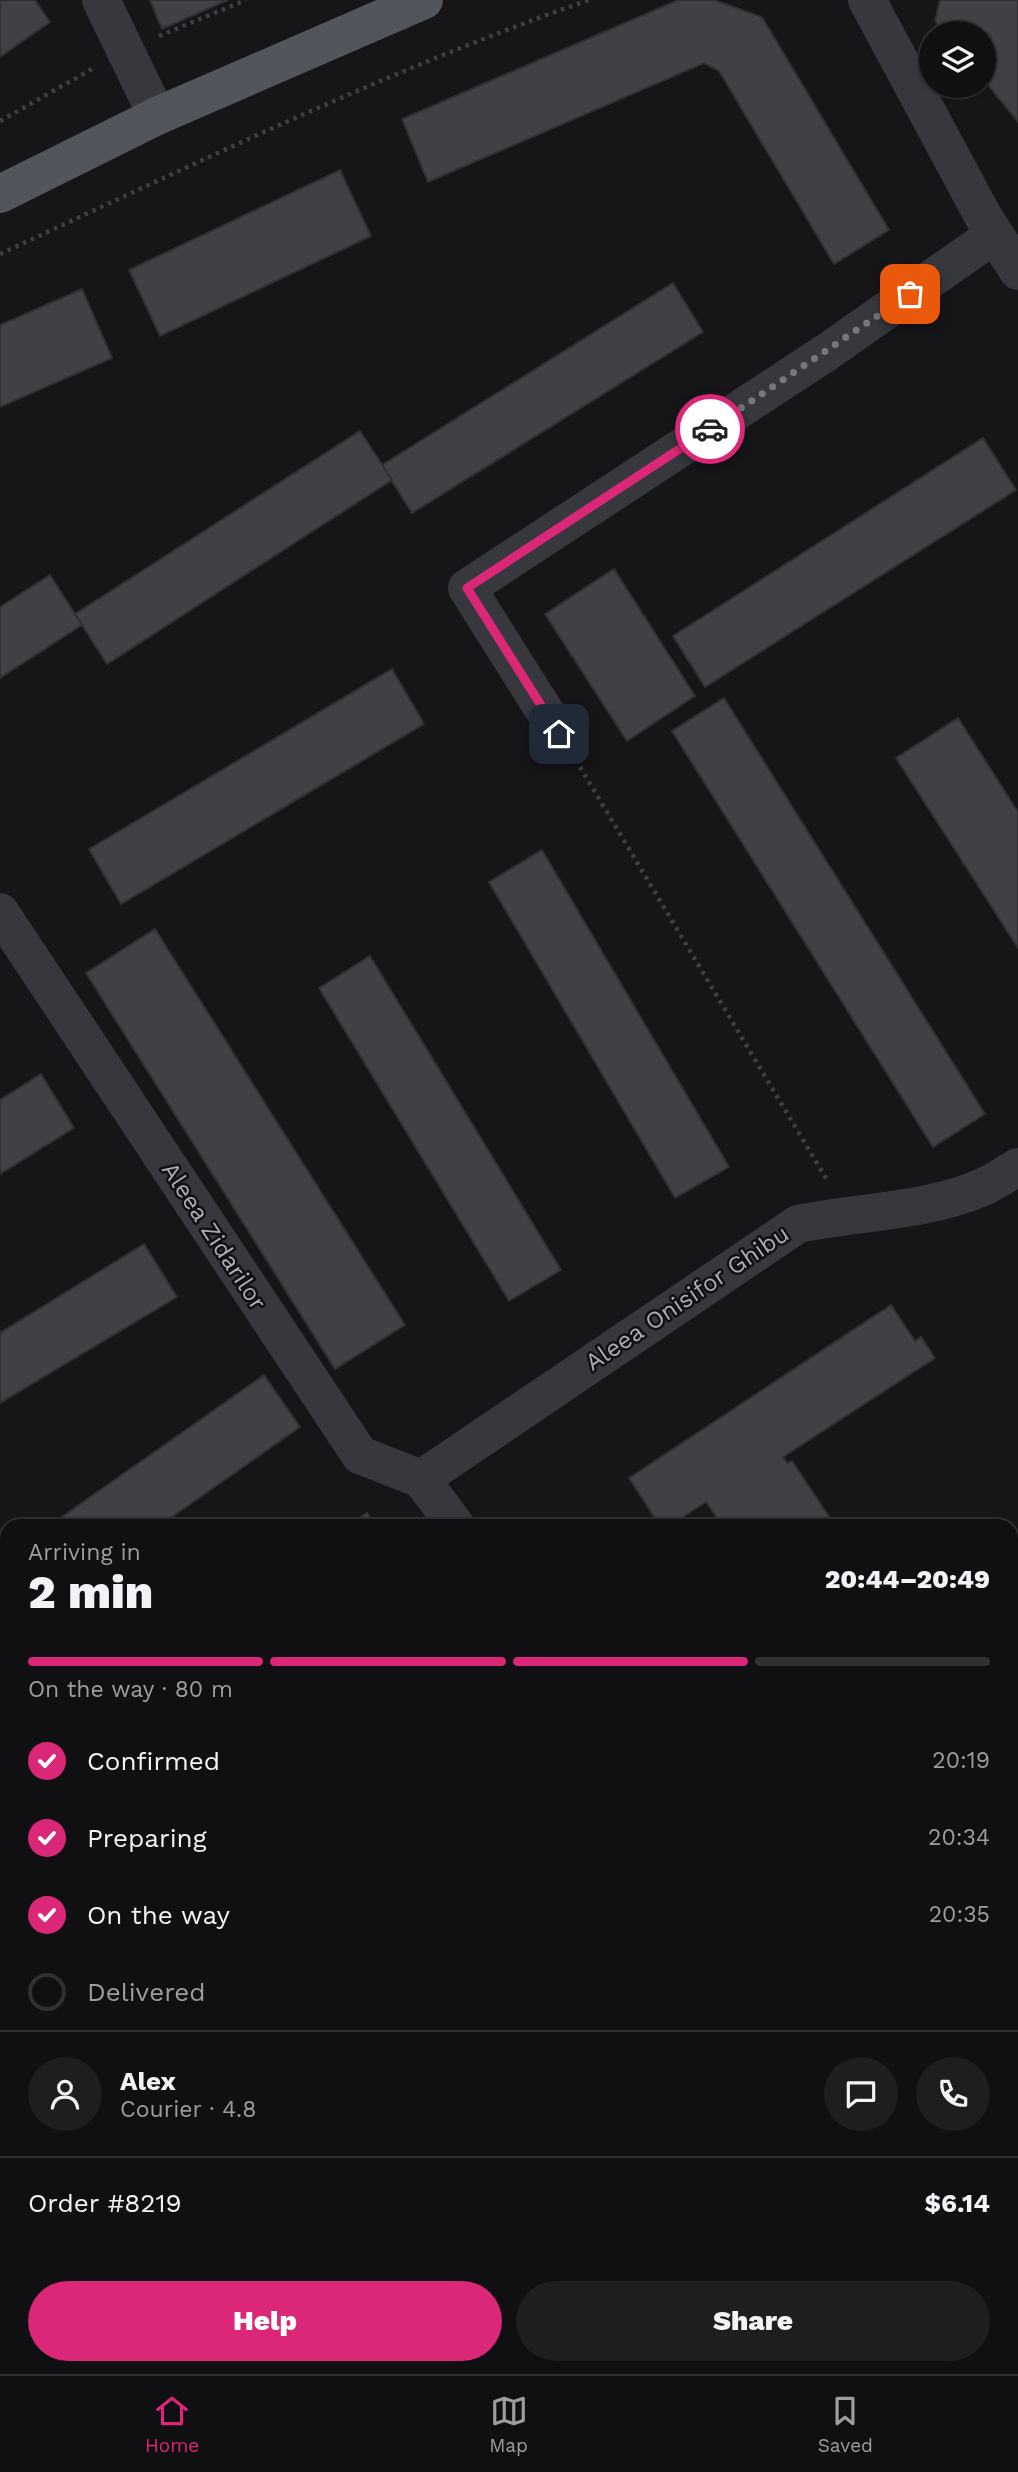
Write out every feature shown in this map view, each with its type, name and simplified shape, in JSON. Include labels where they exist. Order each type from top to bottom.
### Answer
[{"type":"main road","points":[[0,194],[157,116],[424,0]]},
{"type":"street","points":[[101,0],[157,116]]},
{"type":"street","points":[[867,0],[994,235],[1018,271]]},
{"type":"street","points":[[559,734],[467,588],[827,352],[994,235]]},
{"type":"street","name":"Aleea Zidarilor","points":[[0,912],[360,1455],[421,1479]]},
{"type":"street","name":"Aleea Onisifor Ghibu","points":[[421,1479],[798,1224],[848,1214],[918,1206],[983,1187],[1018,1167]]},
{"type":"street","points":[[421,1479],[451,1519]]},
{"type":"path","points":[[0,254],[249,140],[516,26],[589,0]]},
{"type":"path","points":[[559,734],[848,1214]]},
{"type":"building","points":[[0,0],[35,0],[50,22],[0,57]]},
{"type":"building","points":[[150,0],[228,0],[162,29]]},
{"type":"building","points":[[678,0],[714,0],[762,17],[889,230],[834,264],[719,71],[704,63],[428,182],[402,119]]},
{"type":"building","points":[[940,0],[1018,0],[1018,122],[996,95],[996,21],[935,21]]},
{"type":"building","points":[[340,170],[371,236],[160,336],[129,270]]},
{"type":"building","points":[[673,283],[703,332],[412,513],[382,465]]},
{"type":"building","points":[[82,289],[112,358],[0,407],[0,325]]},
{"type":"building","points":[[360,431],[392,480],[107,664],[75,614]]},
{"type":"building","points":[[983,438],[1016,490],[705,687],[673,636]]},
{"type":"building","points":[[614,569],[695,696],[627,741],[545,614]]},
{"type":"building","points":[[50,575],[82,625],[0,678],[0,607]]},
{"type":"building","points":[[392,669],[424,724],[121,904],[89,849]]},
{"type":"building","points":[[724,698],[985,1114],[933,1147],[672,731]]},
{"type":"building","points":[[958,718],[1018,812],[1018,948],[896,758]]},
{"type":"building","points":[[542,850],[729,1167],[675,1198],[489,882]]},
{"type":"building","points":[[155,929],[405,1325],[335,1369],[86,973]]},
{"type":"building","points":[[370,956],[561,1270],[509,1301],[319,988]]},
{"type":"building","points":[[41,1074],[74,1128],[0,1174],[0,1100]]},
{"type":"building","points":[[144,1244],[177,1297],[0,1403],[0,1333]]},
{"type":"building","points":[[891,1305],[915,1341],[921,1337],[935,1358],[783,1457],[787,1463],[792,1461],[831,1519],[715,1519],[706,1502],[680,1519],[655,1519],[629,1478]]},
{"type":"building","points":[[264,1375],[300,1427],[169,1519],[59,1519]]},
{"type":"building","points":[[367,1513],[371,1519],[358,1519]]},
{"type":"way so far","points":[[710,429],[910,294]]},
{"type":"route","points":[[559,734],[467,588],[710,429]]}]
